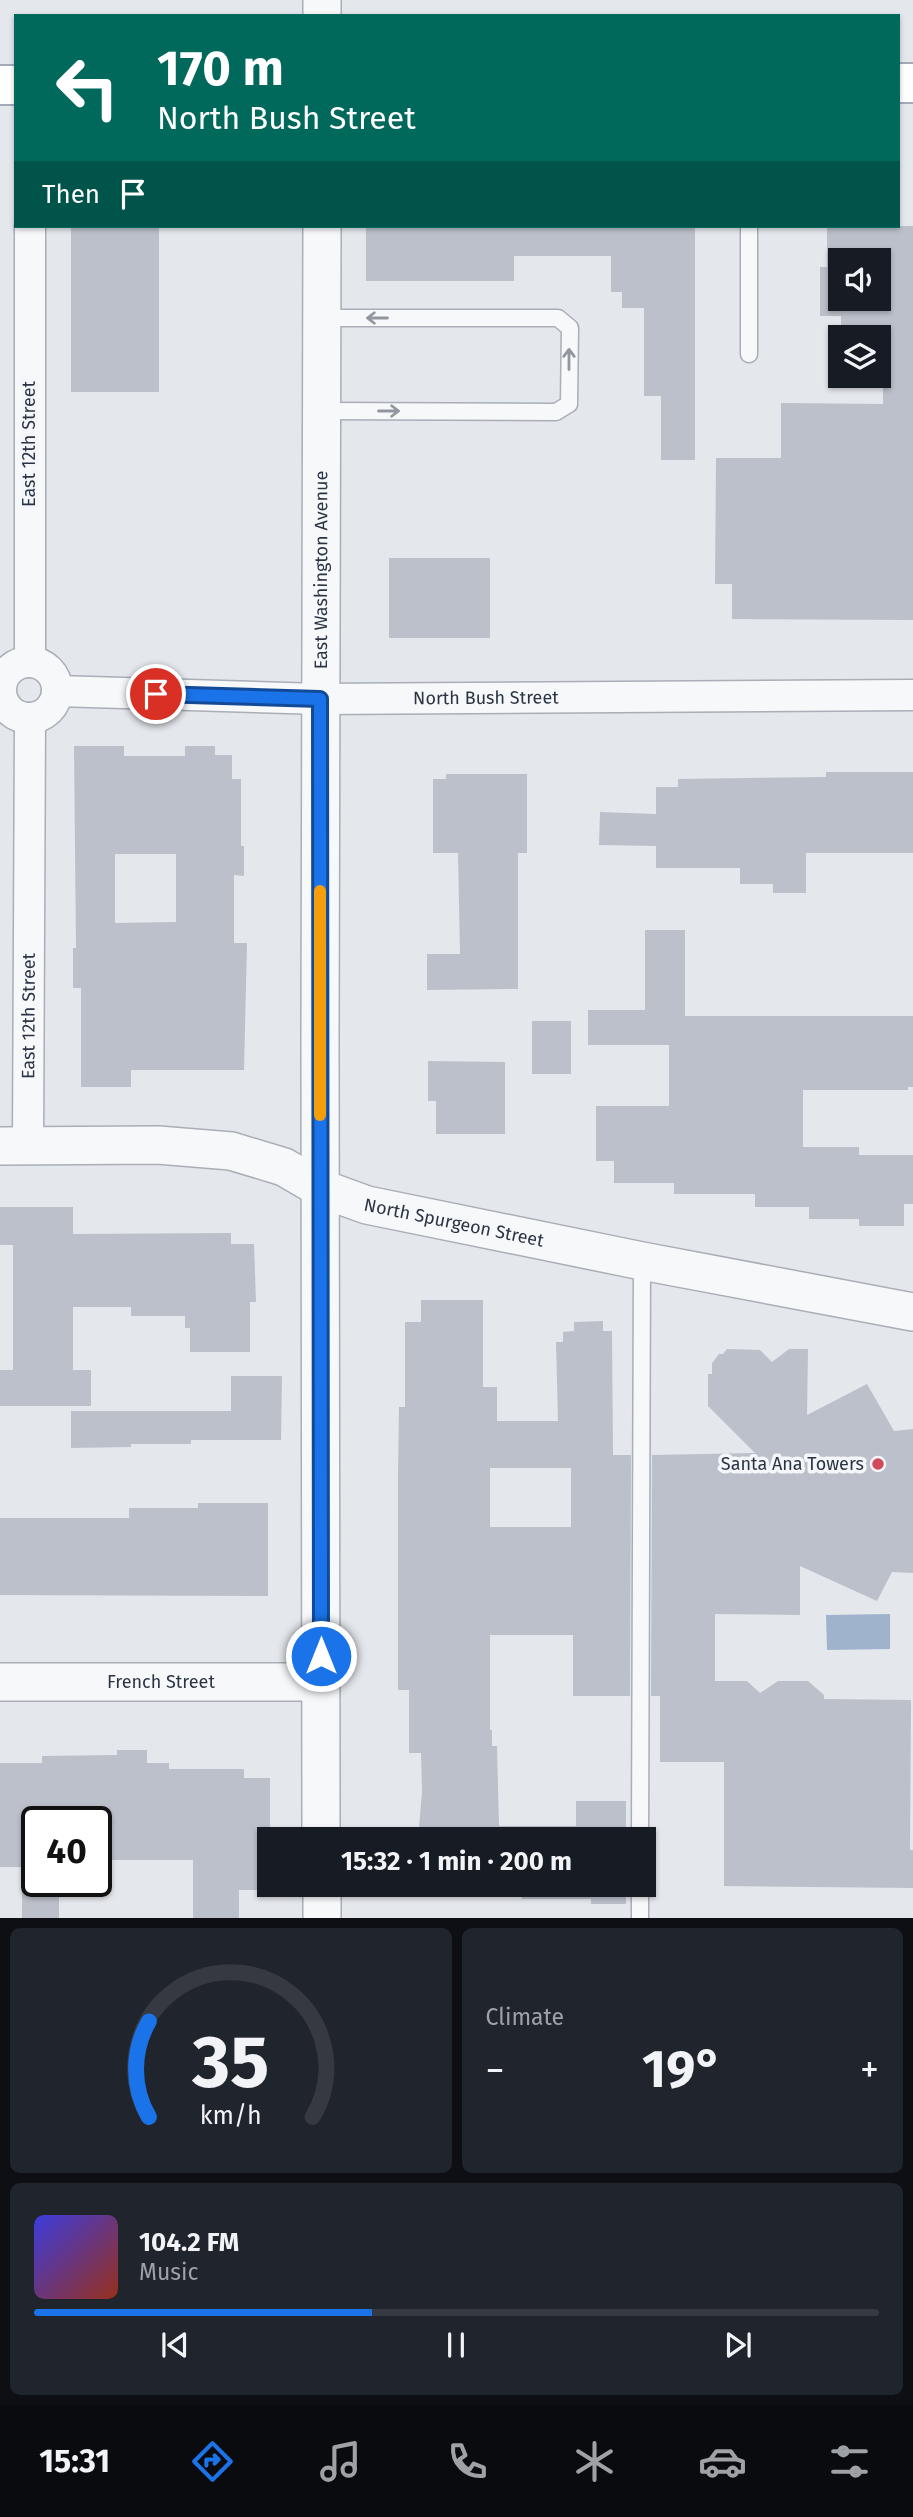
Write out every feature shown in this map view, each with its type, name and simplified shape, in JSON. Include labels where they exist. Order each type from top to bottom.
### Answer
[{"type":"street","name":"East 12th Street","points":[[30,228],[30,662]]},
{"type":"street","name":"East Washington Avenue","points":[[321,228],[321,1827]]},
{"type":"street","points":[[30,662],[49,670],[57,685],[57,691],[54,704],[47,712],[30,718],[11,712],[5,705],[1,687],[9,670],[16,665],[30,662]]},
{"type":"street","name":"North Bush Street","points":[[57,691],[320,699],[913,695]]},
{"type":"street","name":"East 12th Street","points":[[14,1146],[30,718]]},
{"type":"street","name":"North Spurgeon Street","points":[[14,1146],[158,1145],[230,1151],[284,1167],[320,1188],[367,1205],[913,1312]]},
{"type":"street","name":"French Street","points":[[0,1682],[321,1682]]},
{"type":"street","points":[[321,1897],[321,1918]]},
{"type":"lane","points":[[748,228],[749,354]]},
{"type":"lane","points":[[321,318],[558,318],[569,328],[569,404],[556,412],[321,411]]},
{"type":"lane","points":[[640,1827],[642,1261]]},
{"type":"lane","points":[[640,1897],[640,1918]]},
{"type":"water","points":[[890,1614],[890,1649],[827,1650],[826,1615]]},
{"type":"building","points":[[913,226],[913,620],[732,619],[732,584],[715,584],[716,458],[781,458],[781,403],[883,404],[883,388],[891,388],[891,325],[841,325],[841,316],[820,316],[820,267],[827,267],[827,228]]},
{"type":"building","points":[[71,228],[159,228],[159,392],[71,392]]},
{"type":"building","points":[[366,228],[695,228],[695,460],[661,460],[661,396],[644,396],[644,308],[622,308],[622,292],[611,292],[611,256],[514,256],[514,281],[366,281]]},
{"type":"building","points":[[389,558],[490,558],[490,638],[389,638]]},
{"type":"building","points":[[74,746],[124,746],[124,756],[185,756],[185,746],[215,746],[215,755],[232,755],[232,779],[241,779],[241,846],[244,846],[244,876],[234,875],[234,943],[247,943],[244,1070],[131,1070],[131,1087],[81,1087],[81,988],[73,988],[73,948],[76,948]],"holes":[[[115,854],[176,854],[176,922],[115,923]]]},
{"type":"building","points":[[826,772],[913,772],[913,853],[806,853],[806,893],[773,893],[773,884],[740,884],[740,868],[656,868],[656,846],[599,845],[600,812],[656,814],[656,787],[678,787],[678,779],[826,777]]},
{"type":"building","points":[[446,774],[527,774],[527,853],[518,853],[518,989],[427,990],[427,954],[460,954],[458,853],[433,853],[433,779],[446,779]]},
{"type":"building","points":[[645,930],[685,930],[685,1016],[913,1016],[913,1087],[908,1087],[908,1090],[803,1090],[803,1147],[859,1147],[859,1155],[913,1155],[913,1204],[904,1204],[904,1226],[859,1226],[859,1219],[809,1219],[809,1207],[755,1207],[755,1194],[674,1194],[674,1183],[614,1183],[614,1161],[596,1161],[596,1106],[669,1106],[669,1045],[588,1045],[588,1010],[645,1010]]},
{"type":"building","points":[[532,1021],[571,1021],[571,1074],[532,1074]]},
{"type":"building","points":[[428,1061],[505,1062],[505,1134],[436,1134],[436,1101],[428,1101]]},
{"type":"building","points":[[0,1207],[73,1207],[73,1234],[231,1233],[231,1244],[254,1244],[256,1302],[250,1302],[250,1352],[190,1352],[190,1328],[185,1328],[185,1316],[131,1316],[131,1307],[73,1307],[73,1370],[91,1370],[91,1406],[0,1406],[0,1370],[13,1370],[13,1245],[0,1245]]},
{"type":"building","points":[[421,1300],[483,1300],[483,1387],[497,1387],[497,1421],[558,1421],[556,1342],[563,1342],[563,1332],[574,1331],[574,1322],[603,1321],[603,1331],[612,1331],[613,1455],[631,1455],[630,1696],[573,1696],[573,1635],[490,1635],[490,1730],[492,1746],[497,1746],[499,1826],[576,1826],[576,1801],[626,1801],[626,1827],[419,1827],[421,1753],[409,1753],[409,1690],[398,1690],[399,1407],[405,1407],[405,1322],[421,1322]],"holes":[[[490,1468],[571,1468],[571,1527],[490,1527]]]},
{"type":"building","points":[[727,1349],[760,1350],[772,1362],[789,1349],[808,1349],[807,1415],[867,1384],[894,1431],[913,1429],[913,1573],[892,1572],[877,1601],[800,1566],[800,1615],[715,1614],[715,1681],[747,1681],[760,1693],[778,1681],[808,1681],[824,1695],[824,1699],[911,1700],[910,1850],[913,1850],[913,1888],[724,1886],[724,1762],[660,1762],[660,1696],[651,1696],[652,1455],[755,1453],[708,1406],[708,1374],[712,1374],[712,1363]]},
{"type":"building","points":[[231,1376],[282,1376],[281,1440],[191,1440],[191,1444],[71,1448],[71,1411],[231,1411]]},
{"type":"building","points":[[198,1503],[268,1503],[268,1596],[0,1595],[0,1518],[129,1518],[129,1508],[198,1508]]},
{"type":"building","points":[[117,1750],[147,1750],[147,1763],[169,1763],[169,1769],[244,1769],[244,1778],[270,1778],[270,1827],[257,1827],[257,1890],[239,1890],[239,1918],[193,1918],[193,1860],[112,1860],[112,1806],[21,1806],[21,1867],[0,1867],[0,1763],[42,1763],[42,1756],[117,1755]]},
{"type":"building","points":[[22,1897],[59,1897],[59,1918],[22,1918]]},
{"type":"building","points":[[626,1897],[626,1904],[591,1904],[591,1899],[522,1899]]},
{"type":"slow traffic","points":[[320,891],[320,1115]]},
{"type":"place","name":"Santa Ana Towers","points":[[878,1464]]},
{"type":"route","points":[[156,694],[320,699],[321,1656]]}]
